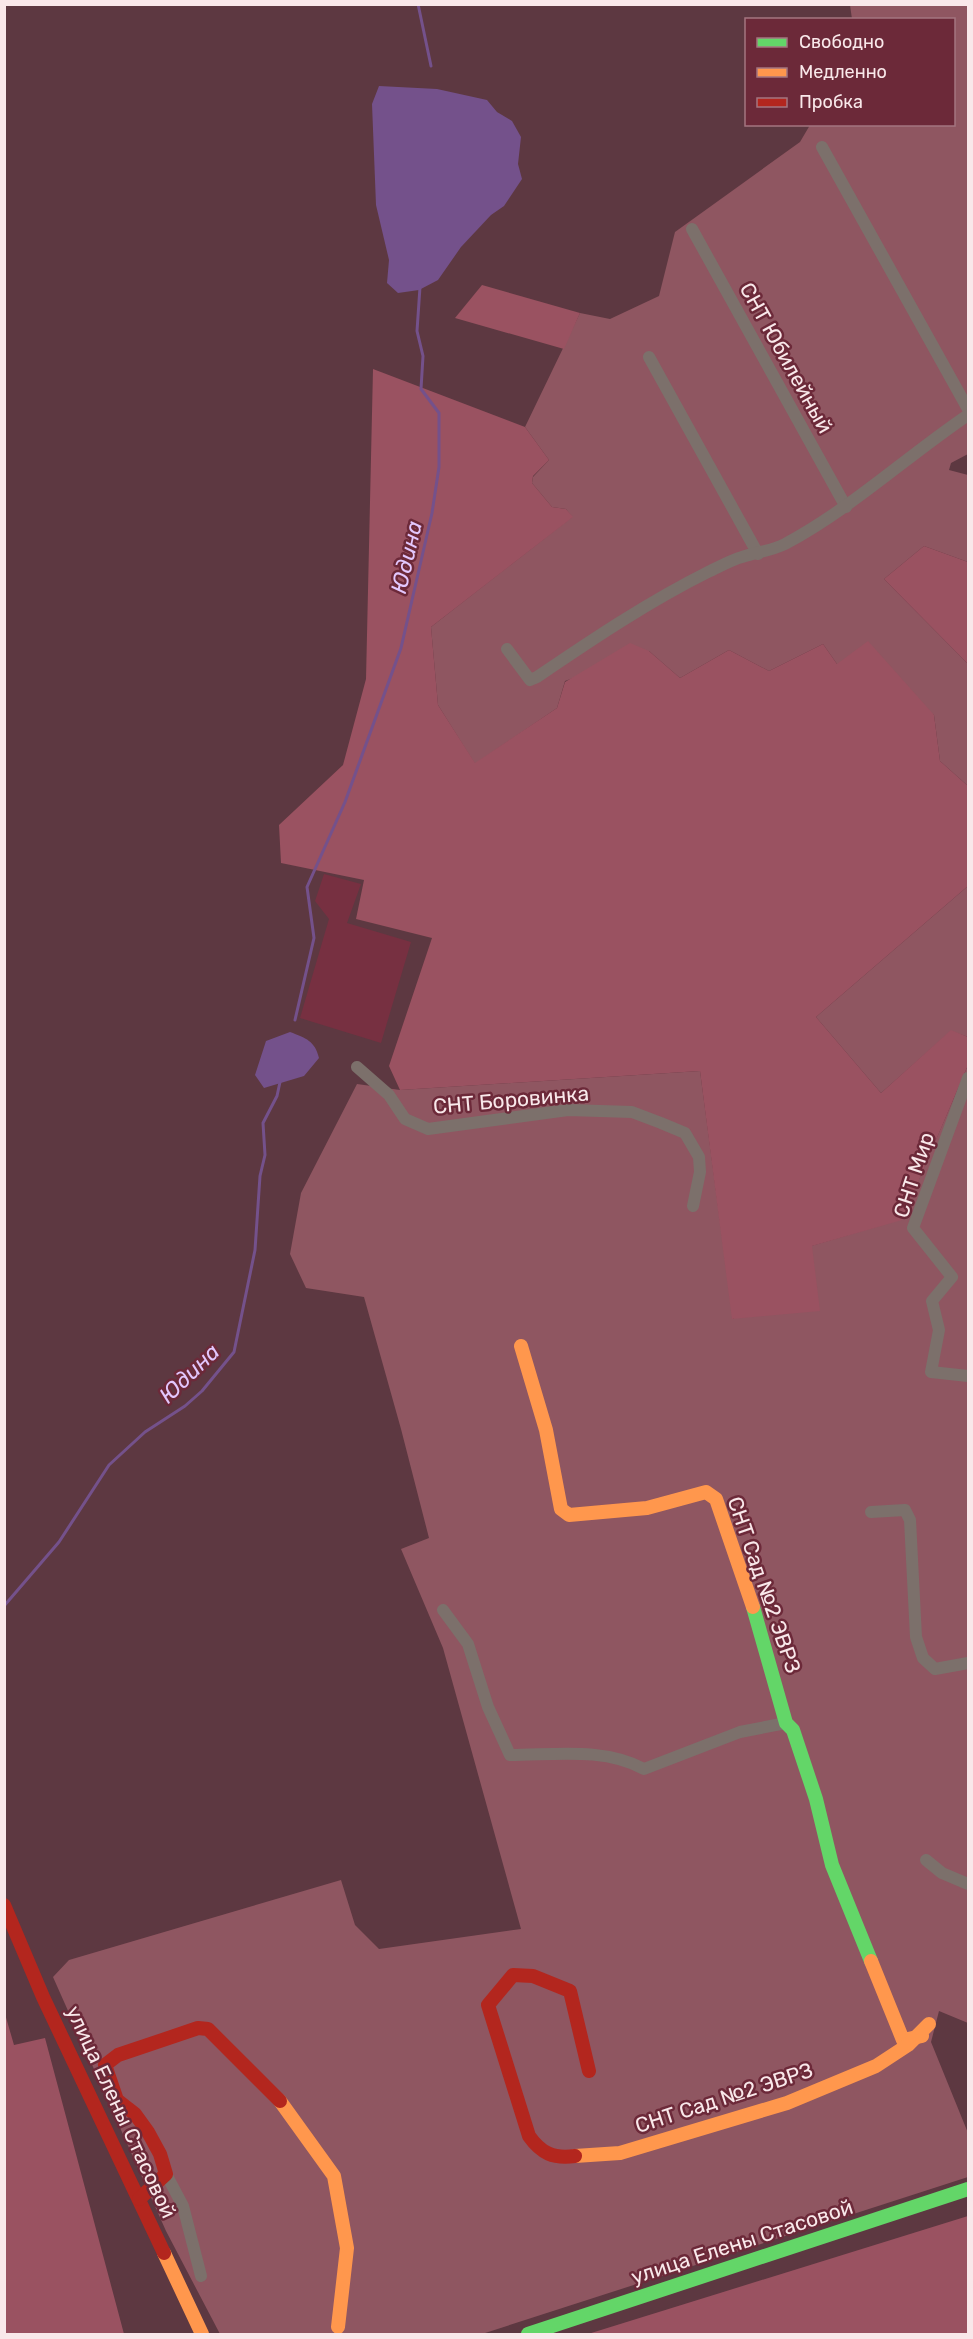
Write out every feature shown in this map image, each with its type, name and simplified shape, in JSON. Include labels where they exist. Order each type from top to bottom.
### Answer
[{"type":"street","points":[[822,147],[969,409]]},
{"type":"street","name":"СНТ Юбилейный","points":[[692,229],[846,507]]},
{"type":"street","points":[[649,357],[706,456],[758,554]]},
{"type":"street","points":[[507,649],[530,680],[537,678],[660,596],[741,557],[758,554],[786,543],[846,507],[911,459],[933,439],[969,416]]},
{"type":"street","name":"СНТ Боровинка","points":[[357,1067],[389,1095],[405,1119],[428,1129],[568,1110],[632,1112],[686,1133],[699,1157],[700,1172],[693,1206]]},
{"type":"street","name":"СНТ Мир","points":[[969,1078],[913,1228],[952,1277],[932,1301],[939,1330],[931,1372],[969,1376]]},
{"type":"street","name":"СНТ Сад №2 ЭВРЗ","points":[[521,1346],[546,1430],[561,1509],[569,1515],[647,1508],[706,1492],[716,1499],[767,1650],[786,1723],[793,1730],[806,1769],[832,1865],[903,2040],[926,2030],[896,2055],[850,2079],[732,2122],[620,2153],[609,2151],[577,2158],[552,2156],[533,2143],[529,2136],[488,2005],[513,1975],[533,1976],[570,1991],[589,2071]]},
{"type":"street","points":[[872,1512],[905,1510],[910,1520],[916,1636],[923,1658],[935,1669],[969,1663]]},
{"type":"street","points":[[443,1610],[468,1644],[488,1707],[510,1755],[601,1755],[633,1763],[644,1769],[740,1732],[786,1723]]},
{"type":"street","points":[[926,1860],[942,1873],[969,1884]]},
{"type":"street","name":"улица Елены Стасовой","points":[[4,1905],[43,1997],[202,2334]]},
{"type":"street","points":[[201,2276],[183,2206],[166,2174],[160,2154],[135,2114],[117,2100],[105,2064],[118,2055],[198,2028],[208,2029],[267,2086],[291,2113],[334,2176],[347,2248],[338,2327]]},
{"type":"street","points":[[139,2199],[166,2174]]},
{"type":"street","name":"улица Елены Стасовой","points":[[528,2334],[969,2189]]},
{"type":"shaded area","points":[[850,5],[968,5],[968,454],[951,463],[949,470],[968,475],[968,562],[924,546],[884,579],[968,664],[968,786],[940,761],[934,715],[837,664],[823,644],[769,671],[729,650],[680,678],[649,651],[565,681],[557,708],[475,764],[438,705],[431,627],[572,517],[566,509],[552,507],[532,483],[533,477],[549,460],[525,427],[580,313],[610,319],[659,296],[675,232],[800,142],[809,126],[955,126],[955,18],[852,18]]},
{"type":"shaded area","points":[[379,86],[437,89],[487,100],[497,112],[512,121],[521,137],[518,164],[522,179],[504,206],[491,215],[461,247],[438,280],[419,290],[398,293],[387,283],[389,260],[376,205],[372,104]]},
{"type":"shaded area","points":[[482,285],[580,313],[564,349],[455,318]]},
{"type":"shaded area","points":[[373,369],[525,427],[549,460],[533,476],[532,483],[552,507],[566,509],[573,517],[431,627],[438,705],[475,763],[557,708],[565,682],[630,643],[649,651],[680,678],[729,650],[769,671],[823,644],[837,664],[868,641],[934,715],[940,761],[968,786],[968,886],[816,1017],[881,1093],[951,1030],[968,1037],[968,1065],[902,1220],[812,1246],[820,1311],[732,1319],[700,1071],[400,1090],[389,1066],[432,938],[356,919],[364,880],[281,863],[279,825],[343,765],[366,679]]},
{"type":"shaded area","points":[[924,546],[968,562],[968,664],[884,579]]},
{"type":"shaded area","points":[[324,874],[361,884],[347,923],[411,942],[381,1043],[300,1018],[329,919],[315,901]]},
{"type":"shaded area","points":[[968,886],[968,1037],[951,1031],[881,1093],[816,1017]]},
{"type":"shaded area","points":[[290,1032],[309,1041],[319,1058],[304,1076],[264,1088],[255,1075],[266,1041]]},
{"type":"shaded area","points":[[968,1065],[968,2023],[939,2011],[931,2042],[968,2133],[968,2177],[482,2334],[220,2334],[166,2231],[53,1977],[69,1960],[341,1880],[355,1925],[379,1949],[521,1929],[443,1648],[401,1549],[429,1538],[364,1297],[306,1288],[290,1254],[301,1193],[357,1084],[400,1090],[700,1071],[733,1319],[811,1246],[902,1219]]},
{"type":"shaded area","points":[[5,2014],[14,2045],[45,2038],[124,2334],[5,2334]]},
{"type":"shaded area","points":[[968,2216],[968,2334],[588,2334]]},
{"type":"waterway","name":"Юдина","points":[[418,4],[431,66]]},
{"type":"waterway","name":"Юдина","points":[[295,1020],[314,938],[307,887],[345,802],[401,648],[432,513],[439,467],[439,413],[421,389],[423,356],[417,331],[420,287]]},
{"type":"waterway","name":"Юдина","points":[[4,1606],[59,1542],[109,1465],[145,1432],[185,1406],[202,1391],[234,1352],[255,1250],[260,1176],[265,1155],[263,1123],[277,1096],[280,1082]]},
{"type":"traffic: fast","points":[[753,1607],[786,1723],[793,1730],[816,1799],[832,1865],[871,1961]]},
{"type":"traffic: fast","points":[[528,2334],[968,2189]]},
{"type":"traffic: slow","points":[[521,1346],[546,1430],[561,1509],[569,1515],[647,1508],[706,1492],[716,1499],[753,1607]]},
{"type":"traffic: slow","points":[[871,1961],[903,2040],[922,2036]]},
{"type":"traffic: slow","points":[[575,2156],[620,2153],[787,2103],[876,2066],[908,2045],[929,2024]]},
{"type":"traffic: slow","points":[[280,2101],[334,2176],[347,2248],[338,2327]]},
{"type":"traffic: slow","points":[[164,2253],[202,2334]]},
{"type":"traffic: jam","points":[[4,1905],[43,1997],[164,2253]]},
{"type":"traffic: jam","points":[[575,2156],[560,2157],[548,2154],[529,2136],[488,2005],[513,1975],[533,1976],[570,1991],[589,2071]]},
{"type":"traffic: jam","points":[[139,2199],[166,2174],[160,2154],[148,2132],[135,2114],[117,2100],[105,2065],[118,2055],[198,2028],[208,2029],[280,2101]]}]
